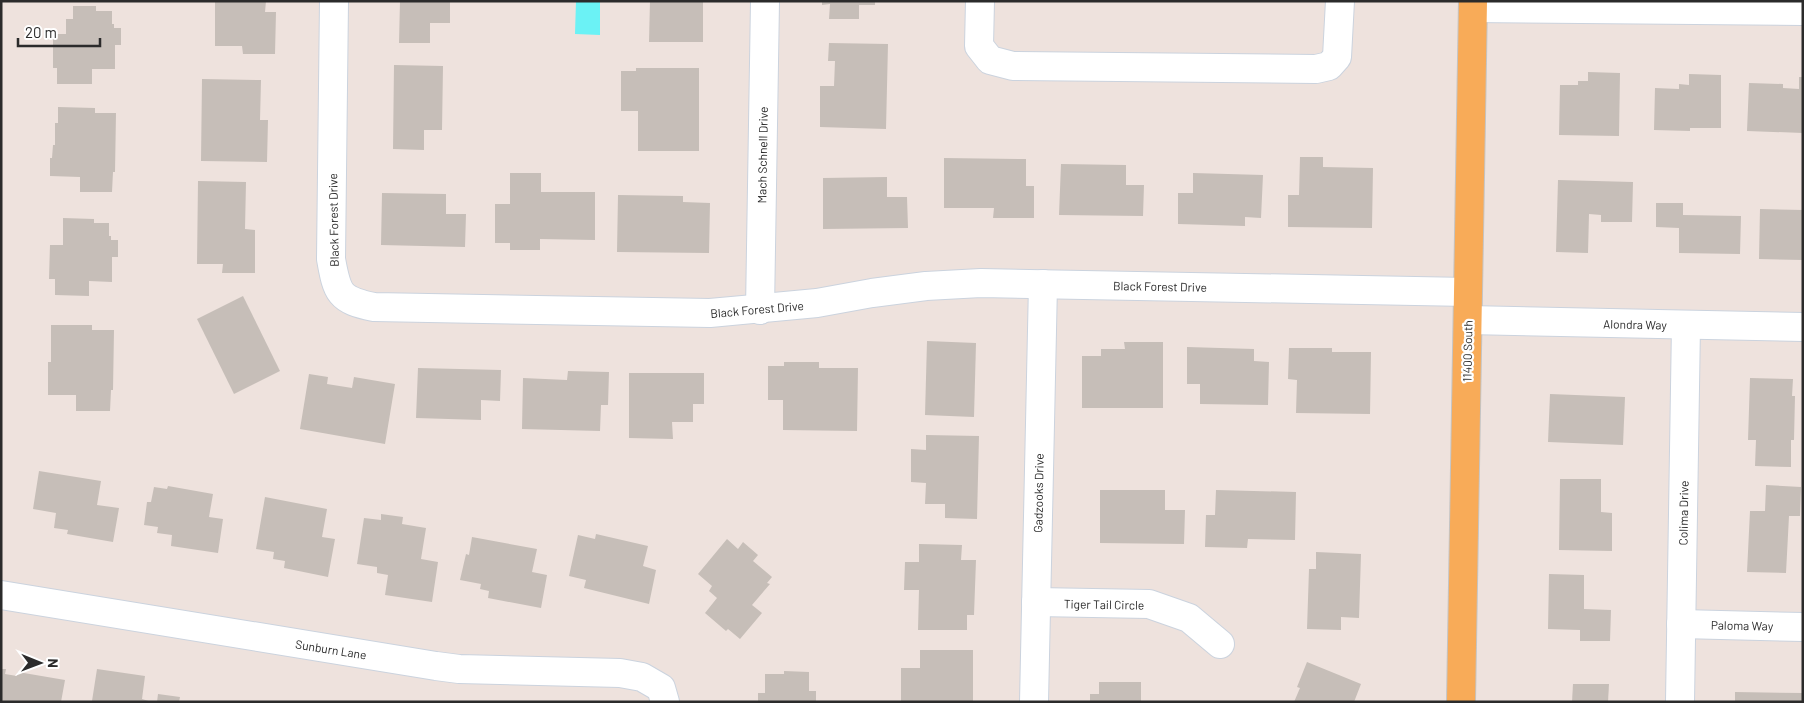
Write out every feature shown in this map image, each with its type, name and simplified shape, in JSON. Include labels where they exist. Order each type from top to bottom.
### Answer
[{"type":"main road","name":"11400 South","points":[[1461,702],[1473,5]]},
{"type":"street","name":"Black Forest Drive","points":[[334,1],[331,259],[334,278],[342,296],[358,304],[374,307],[710,313],[760,310],[817,303],[926,286],[981,283],[1468,292]]},
{"type":"street","name":"Mach Schnell Drive","points":[[760,310],[765,1]]},
{"type":"street","points":[[980,1],[980,46],[990,60],[1012,66],[1316,69],[1329,66],[1337,57],[1340,1]]},
{"type":"street","points":[[1473,5],[1803,11]]},
{"type":"street","name":"Gadzooks Drive","points":[[1034,702],[1042,284]]},
{"type":"street","name":"Alondra Way","points":[[1468,320],[1803,327]]},
{"type":"street","name":"Colima Drive","points":[[1680,702],[1686,325]]},
{"type":"street","name":"Sunburn Lane","points":[[1,595],[459,669],[620,673],[642,677],[663,695]]},
{"type":"street","name":"Tiger Tail Circle","points":[[1036,602],[1149,604],[1189,618],[1220,644]]},
{"type":"street","name":"Paloma Way","points":[[1681,624],[1803,627]]},
{"type":"water","points":[[576,1],[600,1],[600,35],[575,34]]},
{"type":"building","points":[[215,1],[266,1],[265,12],[276,12],[275,54],[243,54],[242,46],[215,46]]},
{"type":"building","points":[[400,1],[450,1],[450,23],[430,23],[430,43],[399,43]]},
{"type":"building","points":[[650,1],[703,1],[703,42],[649,42]]},
{"type":"building","points":[[822,1],[875,1],[875,5],[859,5],[859,19],[829,19],[830,4],[822,5]]},
{"type":"building","points":[[73,6],[96,6],[96,11],[112,11],[112,24],[114,24],[114,28],[121,28],[121,45],[115,45],[115,69],[92,69],[92,84],[57,84],[57,68],[53,68],[53,34],[66,34],[66,19],[73,19]]},
{"type":"building","points":[[829,43],[888,44],[886,129],[820,127],[820,86],[834,86],[835,61],[828,61]]},
{"type":"building","points":[[394,65],[443,66],[442,130],[424,130],[424,150],[393,149]]},
{"type":"building","points":[[636,68],[699,68],[699,151],[638,151],[638,111],[621,111],[621,71],[636,71]]},
{"type":"building","points":[[1588,72],[1620,73],[1619,136],[1559,135],[1560,85],[1578,85],[1578,81],[1588,81]]},
{"type":"building","points":[[1689,74],[1721,75],[1721,128],[1690,128],[1690,131],[1654,130],[1655,88],[1679,89],[1679,84],[1689,85]]},
{"type":"building","points":[[1799,77],[1803,77],[1803,133],[1747,131],[1749,83],[1783,84],[1783,88],[1799,89]]},
{"type":"building","points":[[202,79],[261,80],[260,120],[268,120],[267,162],[201,161]]},
{"type":"building","points":[[58,107],[95,108],[95,113],[116,113],[115,172],[113,172],[112,192],[80,192],[80,177],[50,176],[50,158],[52,158],[53,145],[55,145],[55,123],[58,123]]},
{"type":"building","points":[[1300,157],[1323,157],[1323,167],[1373,168],[1372,228],[1288,227],[1288,195],[1299,195]]},
{"type":"building","points":[[944,158],[1026,159],[1026,186],[1034,186],[1034,218],[993,218],[994,208],[944,208]]},
{"type":"building","points":[[1061,164],[1126,165],[1126,185],[1144,185],[1143,216],[1059,215]]},
{"type":"building","points":[[510,173],[541,173],[541,192],[595,192],[595,240],[540,239],[540,250],[510,250],[510,243],[495,243],[495,204],[510,204]]},
{"type":"building","points":[[1193,173],[1263,175],[1261,218],[1245,217],[1245,226],[1178,224],[1178,193],[1193,193]]},
{"type":"building","points":[[887,177],[887,197],[907,197],[908,228],[823,229],[823,178]]},
{"type":"building","points":[[1558,180],[1633,182],[1632,222],[1601,222],[1601,215],[1589,214],[1588,253],[1556,252]]},
{"type":"building","points":[[198,181],[246,182],[245,229],[255,230],[255,273],[222,273],[223,264],[197,264]]},
{"type":"building","points":[[382,193],[446,194],[446,214],[466,214],[465,247],[381,245]]},
{"type":"building","points":[[618,195],[683,196],[683,202],[710,203],[709,253],[617,252]]},
{"type":"building","points":[[1656,203],[1683,203],[1683,215],[1741,216],[1740,254],[1679,253],[1679,228],[1656,227]]},
{"type":"building","points":[[1760,209],[1803,210],[1803,260],[1759,259]]},
{"type":"building","points":[[63,218],[94,219],[94,223],[109,223],[109,236],[111,236],[111,240],[118,240],[118,257],[112,257],[112,282],[89,281],[89,296],[55,295],[55,279],[49,279],[50,245],[63,245]]},
{"type":"building","points":[[243,296],[280,371],[234,394],[197,319]]},
{"type":"building","points":[[51,325],[92,325],[92,330],[114,330],[113,390],[111,390],[110,411],[76,411],[76,395],[48,395],[48,362],[51,362]]},
{"type":"building","points":[[927,341],[976,343],[974,417],[925,415]]},
{"type":"building","points":[[1124,342],[1163,342],[1163,408],[1082,408],[1082,356],[1101,356],[1101,349],[1125,349]]},
{"type":"building","points":[[1187,347],[1254,349],[1254,361],[1269,362],[1268,405],[1200,404],[1200,384],[1187,384]]},
{"type":"building","points":[[1289,348],[1332,348],[1332,352],[1371,352],[1370,414],[1296,413],[1297,380],[1288,379]]},
{"type":"building","points":[[784,362],[819,362],[819,368],[858,368],[857,431],[783,430],[783,400],[768,400],[768,366],[784,366]]},
{"type":"building","points":[[418,368],[501,370],[500,401],[481,400],[481,420],[416,418]]},
{"type":"building","points":[[568,371],[609,372],[608,405],[601,405],[600,431],[522,429],[523,378],[567,380]]},
{"type":"building","points":[[629,373],[704,373],[704,404],[693,404],[693,422],[672,422],[673,439],[629,438]]},
{"type":"building","points":[[309,374],[328,377],[327,384],[352,388],[354,377],[395,384],[385,444],[300,429]]},
{"type":"building","points":[[1750,378],[1793,379],[1792,396],[1795,396],[1794,440],[1791,440],[1791,467],[1755,466],[1756,440],[1748,440]]},
{"type":"building","points":[[1550,394],[1625,397],[1623,445],[1548,442]]},
{"type":"building","points":[[926,435],[979,436],[977,519],[945,518],[945,504],[925,504],[926,483],[911,482],[911,449],[926,450]]},
{"type":"building","points":[[39,471],[101,481],[97,505],[119,508],[113,542],[67,534],[68,530],[54,528],[56,513],[33,509]]},
{"type":"building","points":[[1560,479],[1601,479],[1601,512],[1612,513],[1612,551],[1559,550]]},
{"type":"building","points":[[1766,485],[1801,487],[1800,516],[1789,516],[1786,573],[1747,572],[1750,511],[1765,511]]},
{"type":"building","points":[[168,486],[213,494],[209,517],[223,519],[218,553],[171,546],[172,535],[157,533],[158,527],[144,525],[147,502],[151,502],[154,487],[167,489]]},
{"type":"building","points":[[1100,490],[1165,490],[1165,510],[1185,510],[1184,544],[1100,543]]},
{"type":"building","points":[[1216,490],[1296,492],[1295,540],[1248,539],[1247,548],[1205,547],[1206,515],[1215,515]]},
{"type":"building","points":[[265,497],[327,509],[322,537],[335,539],[328,577],[284,568],[285,561],[273,559],[274,552],[256,549]]},
{"type":"building","points":[[381,514],[403,517],[402,524],[426,528],[421,559],[438,562],[432,602],[385,595],[388,575],[377,573],[377,567],[357,564],[364,518],[381,520]]},
{"type":"building","points":[[596,534],[648,546],[643,566],[656,570],[649,604],[584,588],[586,580],[569,576],[578,535],[595,539]]},
{"type":"building","points":[[472,537],[537,549],[532,572],[547,575],[541,608],[488,598],[489,591],[480,589],[481,584],[460,580],[466,554],[469,555]]},
{"type":"building","points":[[727,539],[738,549],[743,542],[758,555],[753,561],[772,577],[767,583],[770,584],[752,605],[762,613],[740,639],[728,629],[726,631],[705,613],[717,598],[709,591],[712,586],[698,574]]},
{"type":"building","points":[[919,544],[962,545],[961,560],[976,560],[974,615],[967,615],[967,630],[918,630],[919,590],[904,590],[905,562],[919,562]]},
{"type":"building","points":[[1316,552],[1361,554],[1359,618],[1341,617],[1341,630],[1307,629],[1309,569],[1316,569]]},
{"type":"building","points":[[1549,574],[1584,575],[1584,609],[1611,610],[1610,641],[1580,641],[1580,630],[1548,629]]},
{"type":"building","points":[[920,650],[973,650],[973,702],[901,701],[901,668],[920,668]]},
{"type":"building","points":[[1307,662],[1361,684],[1354,702],[1294,702],[1300,688],[1297,687]]},
{"type":"building","points":[[1,669],[6,669],[5,674],[17,676],[18,672],[65,680],[61,702],[1,702]]},
{"type":"building","points":[[97,669],[145,676],[142,699],[152,702],[92,701]]},
{"type":"building","points":[[784,671],[809,672],[809,691],[816,691],[816,702],[758,702],[758,693],[765,693],[765,674],[784,674]]},
{"type":"building","points":[[1099,682],[1141,682],[1141,702],[1090,702],[1090,694],[1099,694]]},
{"type":"building","points":[[1573,684],[1609,684],[1608,702],[1572,702]]},
{"type":"building","points":[[1735,692],[1803,693],[1803,702],[1735,702]]},
{"type":"building","points":[[158,694],[180,697],[179,702],[157,702]]}]
